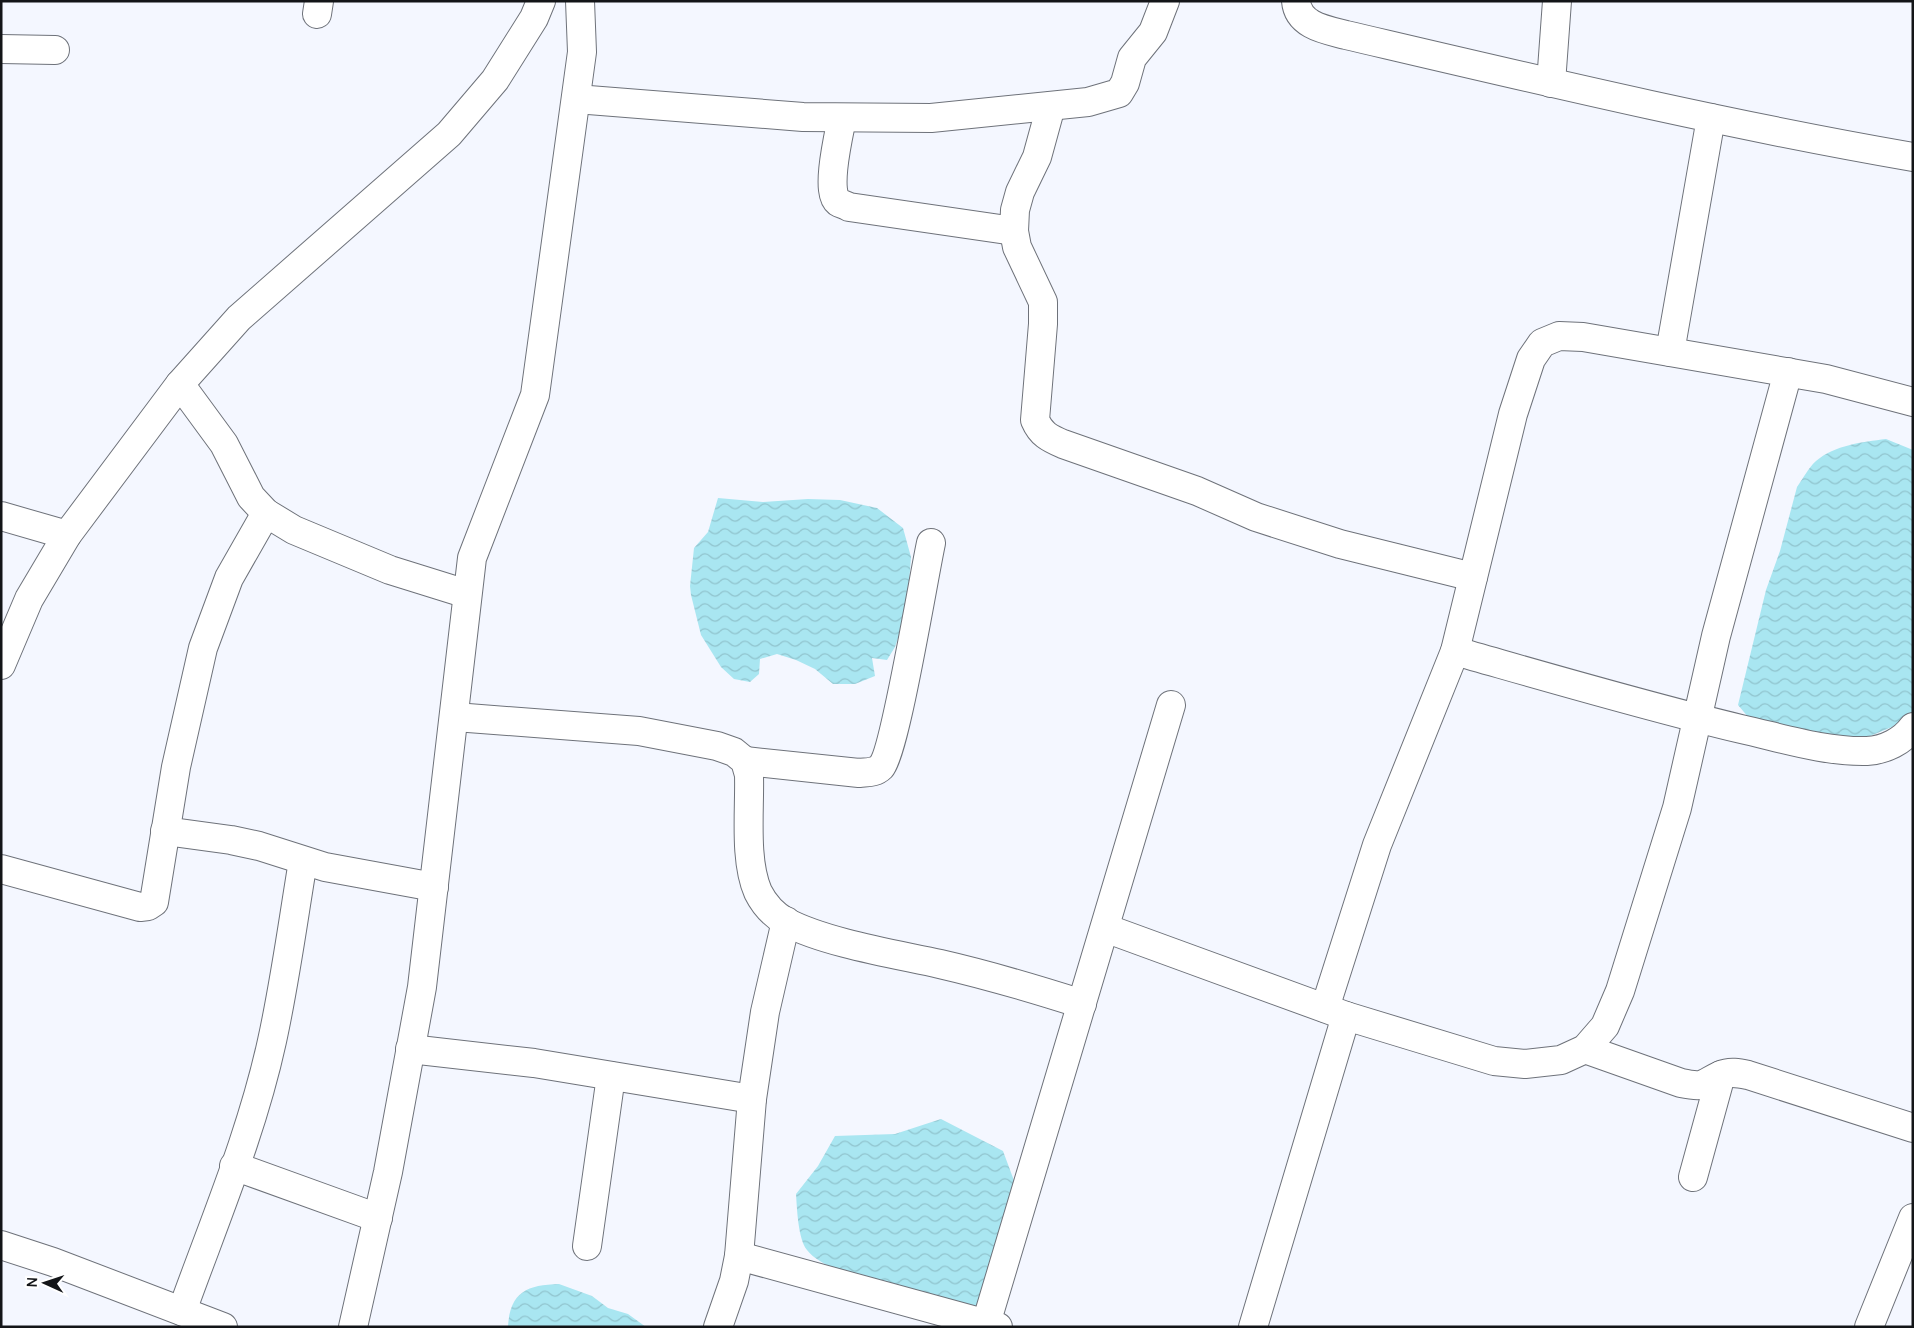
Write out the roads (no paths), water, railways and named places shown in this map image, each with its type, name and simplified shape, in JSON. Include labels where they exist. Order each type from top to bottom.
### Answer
[{"type":"street","points":[[1,665],[29,599],[67,535],[180,384],[253,305],[449,134],[495,80],[534,18],[541,1]]},
{"type":"street","points":[[353,1327],[378,1218],[422,988],[455,717],[466,594],[472,558],[536,394],[582,52],[580,1]]},
{"type":"street","points":[[576,98],[723,112],[842,118],[931,118],[1098,100],[1119,93],[1125,83],[1132,58],[1153,32],[1165,1]]},
{"type":"street","points":[[1296,1],[1302,18],[1320,28],[1550,83],[1808,139],[1913,157]]},
{"type":"street","points":[[1550,83],[1557,1]]},
{"type":"street","points":[[1,49],[55,50]]},
{"type":"street","points":[[1051,106],[1037,157],[1020,192],[1015,210],[1014,231],[1017,247],[1043,302],[1035,420],[1046,436],[1197,491],[1265,520],[1340,544],[1473,578]]},
{"type":"street","points":[[842,118],[832,182],[832,194],[838,202],[849,207],[1014,231]]},
{"type":"street","points":[[1670,352],[1711,118]]},
{"type":"street","points":[[1253,1327],[1377,845],[1455,651],[1513,414],[1531,359],[1542,343],[1559,336],[1583,337],[1826,379],[1913,402]]},
{"type":"street","points":[[1105,928],[1335,1012],[1494,1061],[1534,1063],[1561,1060],[1585,1049],[1605,1026],[1620,991],[1677,808],[1716,636],[1788,372]]},
{"type":"street","points":[[180,384],[224,444],[251,497],[266,513],[294,530],[390,570],[466,594]]},
{"type":"street","points":[[1,869],[140,907],[148,906],[154,902],[178,757],[204,648],[229,578],[266,513]]},
{"type":"street","points":[[1,516],[67,535]]},
{"type":"street","points":[[455,717],[639,731],[717,746],[734,752],[745,761],[860,773],[874,772],[882,766],[893,734],[931,543]]},
{"type":"street","points":[[1455,651],[1696,718],[1841,750],[1870,751],[1890,746],[1906,737],[1913,727]]},
{"type":"street","points":[[739,1256],[990,1326],[1082,1004],[1171,705]]},
{"type":"street","points":[[745,761],[749,775],[751,868],[762,898],[770,910],[786,921],[810,932],[888,953],[997,977],[1082,1004]]},
{"type":"street","points":[[165,832],[231,840],[259,846],[303,862],[356,874],[434,887]]},
{"type":"street","points":[[182,1311],[234,1166],[272,1041],[303,862]]},
{"type":"street","points":[[718,1327],[734,1281],[739,1256],[752,1098],[765,1012],[786,921]]},
{"type":"street","points":[[410,1049],[534,1063],[752,1098]]},
{"type":"street","points":[[1585,1049],[1681,1083],[1706,1085],[1721,1074],[1733,1072],[1748,1075],[1913,1128]]},
{"type":"street","points":[[1693,1177],[1721,1074]]},
{"type":"street","points":[[587,1246],[611,1076]]},
{"type":"street","points":[[234,1166],[378,1218]]},
{"type":"street","points":[[1868,1327],[1913,1218]]},
{"type":"street","points":[[1,1245],[53,1262],[223,1327]]},
{"type":"water","points":[[1886,439],[1913,450],[1913,711],[1892,727],[1858,741],[1821,740],[1749,718],[1738,705],[1766,590],[1780,551],[1797,487],[1810,467],[1832,451],[1849,445]]},
{"type":"water","points":[[718,498],[763,502],[808,499],[840,500],[877,508],[903,528],[911,557],[907,611],[895,647],[887,660],[872,658],[875,676],[855,684],[833,684],[815,669],[777,654],[760,659],[759,674],[750,682],[734,679],[721,667],[701,635],[690,586],[694,548],[708,532]]},
{"type":"water","points":[[941,1119],[1003,1151],[1016,1186],[993,1268],[977,1306],[965,1307],[905,1292],[857,1278],[835,1269],[818,1260],[807,1250],[800,1231],[796,1194],[818,1166],[835,1136],[895,1134]]},
{"type":"water","points":[[559,1284],[592,1296],[608,1308],[628,1314],[646,1327],[508,1327],[512,1305],[523,1292],[538,1286]]}]
